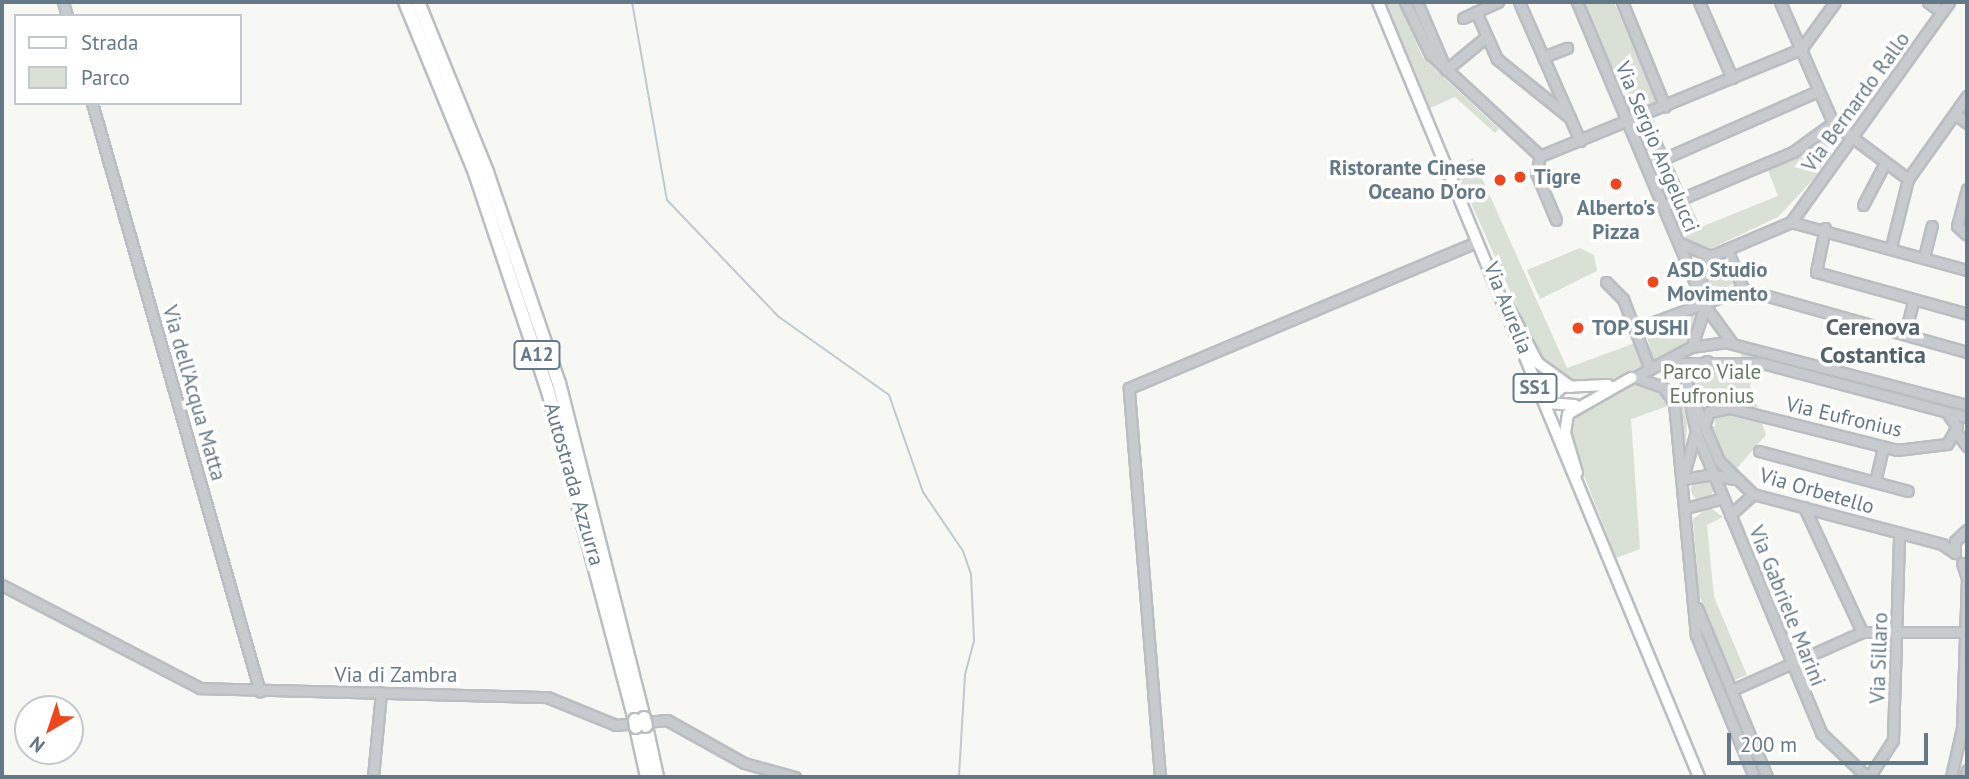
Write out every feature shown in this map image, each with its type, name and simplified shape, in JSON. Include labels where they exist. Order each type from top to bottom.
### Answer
[{"type":"highway","name":"Autostrada Azzurra","points":[[405,2],[475,173],[542,372],[657,777]]},
{"type":"highway","name":"Autostrada Azzurra","points":[[418,2],[487,172],[559,383],[640,723],[647,777]]},
{"type":"main road","name":"Via Aurelia","points":[[1378,2],[1581,483],[1639,636]]},
{"type":"main road","name":"Via Aurelia","points":[[1434,138],[1474,243],[1587,516],[1699,777]]},
{"type":"main road","points":[[1486,272],[1546,403],[1587,516]]},
{"type":"main road","points":[[1506,303],[1538,363],[1571,387]]},
{"type":"main road","points":[[1546,403],[1556,390],[1633,378]]},
{"type":"main road","points":[[1581,483],[1564,430],[1568,414],[1581,403],[1633,378]]},
{"type":"main road","points":[[1546,403],[1581,403]]},
{"type":"street","points":[[1405,2],[1425,48],[1540,156]]},
{"type":"street","points":[[1417,2],[1447,70]]},
{"type":"street","points":[[1463,18],[1498,2]]},
{"type":"street","points":[[1519,2],[1580,141]]},
{"type":"street","name":"Via Sergio Angelucci","points":[[1577,2],[1704,303],[1732,343]]},
{"type":"street","points":[[1622,2],[1665,107]]},
{"type":"street","points":[[1699,2],[1732,78]]},
{"type":"street","points":[[1780,2],[1833,123],[1908,179]]},
{"type":"street","points":[[1540,156],[1644,117],[1801,49],[1835,2]]},
{"type":"street","points":[[1928,2],[1942,12]]},
{"type":"street","name":"Via Bernardo Rallo","points":[[1791,222],[1949,2]]},
{"type":"street","points":[[1476,12],[1486,37],[1513,77],[1570,118]]},
{"type":"street","points":[[1447,70],[1486,37]]},
{"type":"street","points":[[1543,57],[1567,47]]},
{"type":"street","points":[[1663,159],[1818,91]]},
{"type":"street","points":[[1891,247],[1908,179],[1967,96]]},
{"type":"street","name":"Via dell'Acqua Matta","points":[[93,105],[260,692]]},
{"type":"street","points":[[1955,114],[1967,122]]},
{"type":"street","points":[[1644,117],[1680,200]]},
{"type":"street","points":[[1664,206],[1793,152],[1833,123]]},
{"type":"street","points":[[1540,156],[1536,173],[1556,220]]},
{"type":"street","points":[[1863,205],[1885,163]]},
{"type":"street","points":[[1965,187],[1957,226],[1967,235]]},
{"type":"street","points":[[1697,287],[1711,256],[1791,222],[1825,228],[1967,270]]},
{"type":"street","points":[[1924,257],[1932,226]]},
{"type":"street","points":[[1825,228],[1816,272],[1967,314]]},
{"type":"street","points":[[1160,777],[1129,388],[1474,243]]},
{"type":"street","points":[[1679,243],[1711,256]]},
{"type":"street","points":[[1727,249],[1743,289]]},
{"type":"street","points":[[1606,282],[1621,297],[1654,367]]},
{"type":"street","points":[[1635,329],[1743,289],[1967,352]]},
{"type":"street","points":[[1905,334],[1914,299]]},
{"type":"street","points":[[1696,361],[1691,346],[1704,303]]},
{"type":"street","points":[[1726,360],[1732,343]]},
{"type":"street","points":[[1633,378],[1691,346],[1732,343],[1967,405]]},
{"type":"street","points":[[1654,367],[1726,360],[1778,366],[1967,417]]},
{"type":"street","points":[[1683,479],[1700,430],[1686,383],[1694,367],[1707,361]]},
{"type":"street","points":[[1633,378],[1658,384],[1673,400],[1686,508],[1696,635],[1754,777]]},
{"type":"street","name":"Via Eufronius","points":[[1700,430],[1709,412],[1730,408],[1883,447],[1947,444],[1956,432]]},
{"type":"street","points":[[1947,413],[1956,432],[1967,446]]},
{"type":"street","name":"Via Gabriele Marini","points":[[1700,430],[1713,474],[1790,663],[1827,744],[1868,777]]},
{"type":"street","name":"Via Orbetello","points":[[1700,430],[1719,461],[1753,494],[1942,544],[1955,553]]},
{"type":"street","points":[[1875,482],[1883,447]]},
{"type":"street","points":[[1759,451],[1908,491]]},
{"type":"street","points":[[1683,479],[1713,474],[1736,480]]},
{"type":"street","points":[[1730,514],[1753,494]]},
{"type":"street","points":[[1686,508],[1723,498]]},
{"type":"street","points":[[1804,507],[1861,632]]},
{"type":"street","points":[[1942,544],[1964,531]]},
{"type":"street","points":[[1951,777],[1964,742],[1964,564],[1955,553],[1964,531]]},
{"type":"street","name":"Via Sillaro","points":[[1868,777],[1893,740],[1899,533]]},
{"type":"street","name":"Via di Zambra","points":[[2,585],[186,684],[260,692],[547,697],[617,725],[667,719],[744,762],[794,777]]},
{"type":"street","points":[[1694,603],[1767,777]]},
{"type":"street","points":[[1732,690],[1861,632],[1897,629],[1965,632]]},
{"type":"street","points":[[373,777],[380,692]]},
{"type":"street","points":[[1965,777],[1967,770]]},
{"type":"green space","points":[[1386,2],[1399,2],[1423,58],[1499,129],[1495,133],[1455,97],[1430,108]]},
{"type":"green space","points":[[1584,2],[1614,2],[1657,103],[1632,114]]},
{"type":"green space","points":[[1646,130],[1671,193],[1665,196],[1639,133]]},
{"type":"green space","points":[[1822,139],[1835,156],[1778,217],[1710,249],[1682,237],[1670,209],[1689,202],[1701,227],[1778,196],[1768,170]]},
{"type":"green space","points":[[1473,158],[1567,368],[1638,342],[1644,365],[1601,384],[1574,384],[1540,358],[1455,167]]},
{"type":"green space","points":[[1580,248],[1594,255],[1597,271],[1540,299],[1527,270]]},
{"type":"green space","points":[[1726,256],[1736,283],[1707,295],[1702,280],[1712,262]]},
{"type":"green space","points":[[1698,309],[1689,343],[1654,362],[1647,337]]},
{"type":"green space","points":[[1738,349],[1967,409],[1967,415],[1742,357]]},
{"type":"green space","name":"Parco Viale Eufronius","points":[[1756,365],[1750,386],[1758,408],[1698,404],[1689,380],[1697,367]]},
{"type":"green space","points":[[1639,383],[1663,391],[1663,401],[1671,405],[1631,419],[1640,549],[1616,558],[1566,429],[1575,409]]},
{"type":"green space","points":[[1683,399],[1688,417],[1684,458],[1678,400]]},
{"type":"green space","points":[[1731,411],[1761,420],[1766,435],[1732,474],[1708,427],[1715,426],[1715,413]]},
{"type":"green space","points":[[1698,478],[1706,478],[1713,485],[1713,493],[1706,500],[1698,500],[1691,493],[1691,485]]},
{"type":"green space","points":[[1709,507],[1723,517],[1707,525],[1714,597],[1747,675],[1732,681],[1699,594],[1693,519]]},
{"type":"waterway","points":[[632,2],[667,200],[779,317],[889,395],[923,492],[963,551],[971,574],[974,641],[965,675],[959,777]]},
{"type":"place","name":"Tigre","points":[[1520,177]]},
{"type":"place","name":"Ristorante Cinese Oceano D'oro","points":[[1500,180]]},
{"type":"place","name":"Alberto's Pizza","points":[[1616,184]]},
{"type":"place","name":"ASD Studio Movimento","points":[[1653,282]]},
{"type":"place","name":"TOP SUSHI","points":[[1578,328]]},
{"type":"district","name":"Cerenova Costantica","points":[[1873,341]]}]
